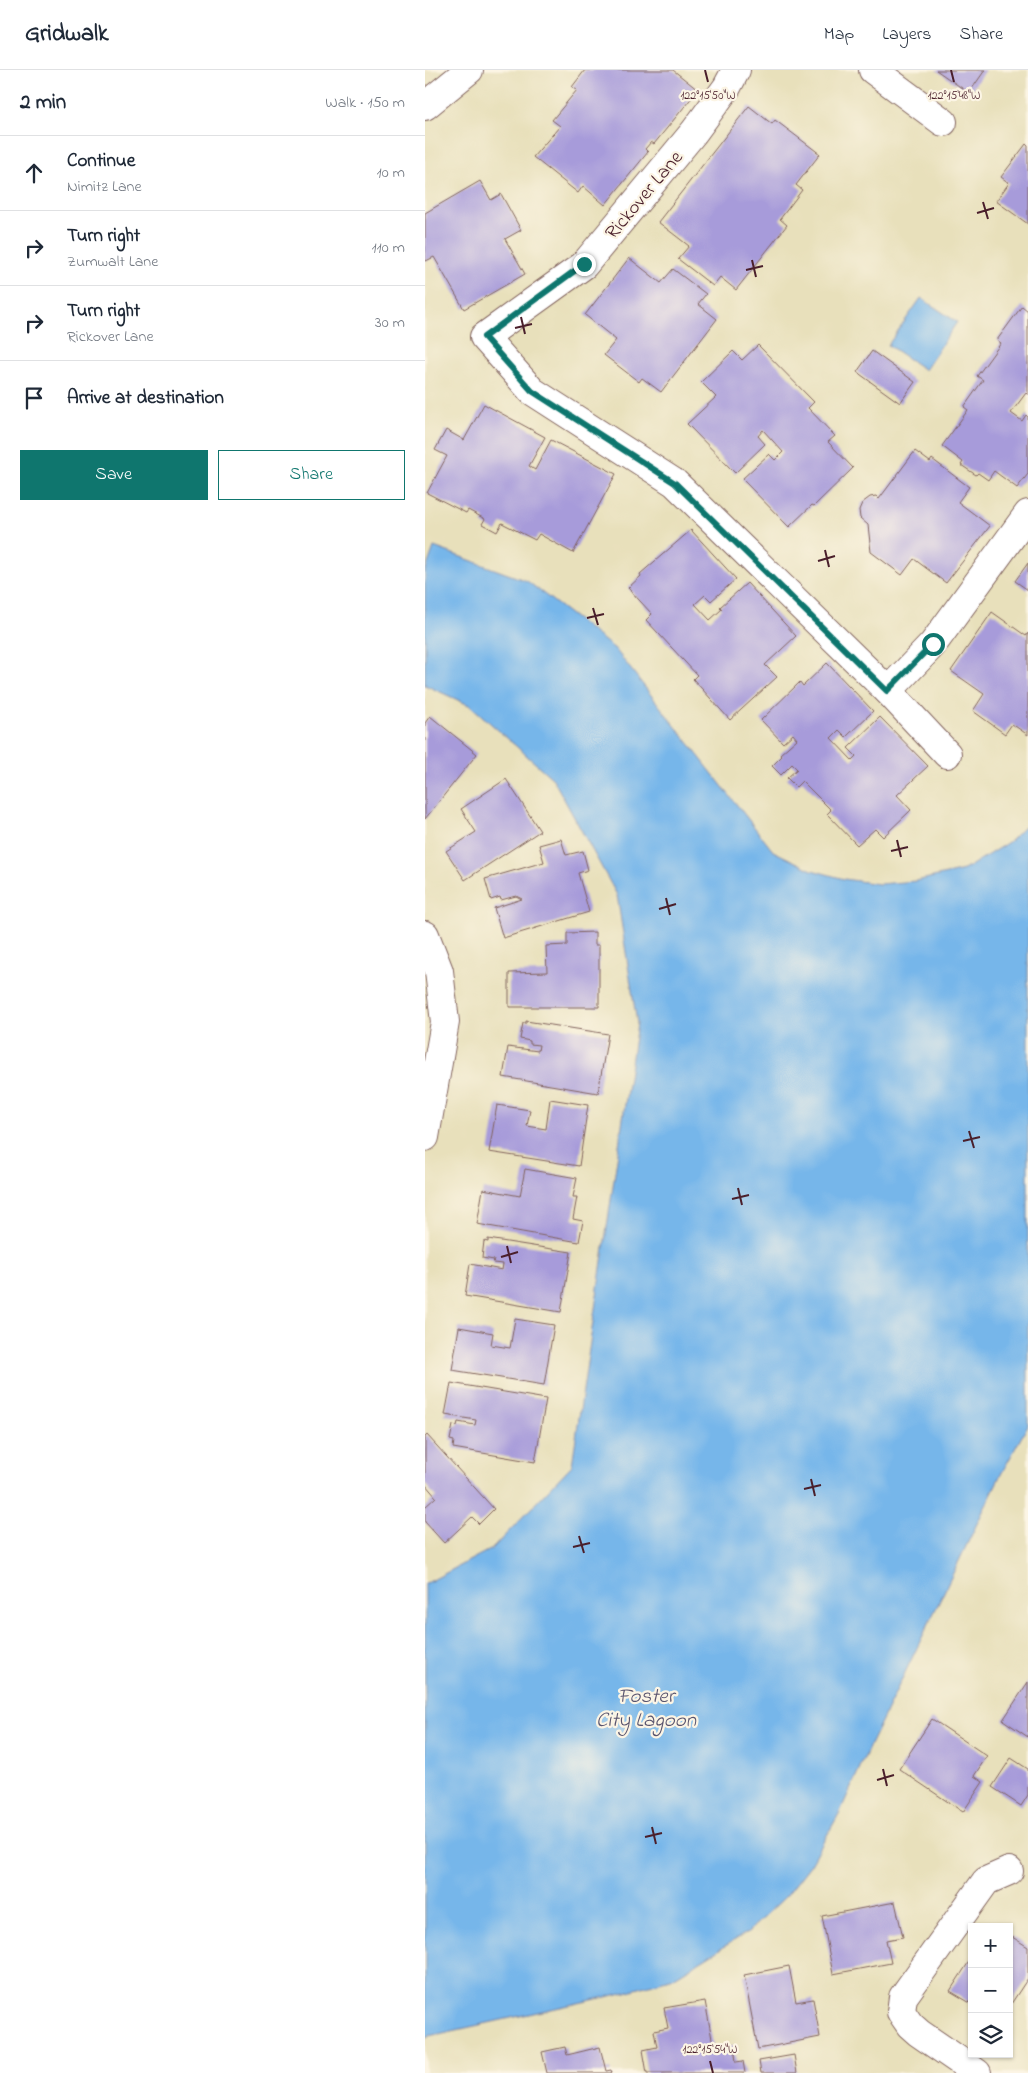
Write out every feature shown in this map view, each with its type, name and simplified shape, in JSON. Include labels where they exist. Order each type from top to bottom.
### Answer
[{"type":"street","points":[[425,106],[469,70]]},
{"type":"street","name":"Rickover Lane","points":[[736,70],[727,87],[694,132],[584,264],[484,337],[532,391],[675,483],[887,691]]},
{"type":"street","points":[[873,70],[943,122]]},
{"type":"street","points":[[947,754],[887,691],[933,644],[1028,514]]},
{"type":"street","points":[[425,935],[439,971],[445,1022],[425,1137]]},
{"type":"street","points":[[977,2073],[910,2025],[901,2012],[903,1997],[986,1881],[1009,1871]]},
{"type":"water","points":[[921,298],[957,322],[925,370],[888,345]]},
{"type":"water","name":"Foster City Lagoon","points":[[434,547],[527,581],[615,649],[773,851],[812,870],[844,879],[879,884],[916,881],[964,870],[1010,841],[1028,823],[1028,1425],[999,1478],[871,1743],[840,1812],[811,1864],[786,1896],[748,1932],[673,1978],[619,1994],[425,2037],[425,1584],[493,1548],[572,1465],[637,1023],[617,895],[553,779],[471,706],[425,685],[425,572]]},
{"type":"building","points":[[585,70],[673,70],[698,90],[654,144],[651,142],[645,149],[648,152],[605,205],[583,186],[578,193],[533,157],[560,126],[552,120],[577,90],[572,87]]},
{"type":"building","points":[[936,70],[985,70],[969,93]]},
{"type":"building","points":[[749,106],[772,124],[775,120],[820,154],[796,185],[802,190],[780,219],[787,225],[736,290],[720,277],[713,286],[678,259],[689,246],[658,222]]},
{"type":"building","points":[[1026,144],[1028,146],[1028,224],[996,201],[1009,183],[1001,177]]},
{"type":"building","points":[[480,181],[491,200],[501,194],[521,230],[505,239],[525,274],[464,309],[434,257],[425,260],[425,213]]},
{"type":"building","points":[[629,258],[661,283],[673,269],[706,294],[698,304],[717,319],[661,392],[642,378],[639,382],[604,355],[616,340],[585,315]]},
{"type":"building","points":[[1022,306],[1028,311],[1028,395],[1026,393],[1011,413],[1022,421],[1026,415],[1028,417],[1028,474],[1017,488],[994,471],[988,480],[978,473],[976,475],[961,465],[963,462],[942,446],[968,410],[964,407],[983,380],[977,376],[1001,343],[997,340]]},
{"type":"building","points":[[758,345],[814,402],[808,408],[835,436],[828,442],[853,468],[814,506],[812,505],[789,527],[742,479],[769,454],[775,460],[783,452],[763,430],[758,436],[765,444],[735,473],[687,424],[716,397],[701,382],[733,351],[742,360]]},
{"type":"building","points":[[872,351],[915,382],[900,403],[857,372]]},
{"type":"building","points":[[484,404],[545,437],[529,466],[535,470],[551,440],[616,474],[573,553],[539,534],[535,540],[502,523],[497,532],[482,524],[485,519],[468,510],[466,513],[427,493],[447,456],[435,450],[446,430],[464,440]]},
{"type":"building","points":[[915,451],[930,462],[932,459],[969,487],[958,502],[990,526],[946,583],[914,559],[902,575],[871,552],[868,525],[860,518],[859,510],[862,503],[870,497],[876,496],[879,499]]},
{"type":"building","points":[[691,530],[736,579],[711,601],[705,595],[695,604],[710,620],[722,609],[720,607],[747,583],[796,636],[765,665],[777,677],[730,720],[693,679],[697,675],[646,620],[652,614],[628,588],[641,576],[640,574]]},
{"type":"building","points":[[1028,563],[1028,590],[1015,581]]},
{"type":"building","points":[[992,612],[1026,636],[1028,633],[1028,735],[1012,724],[1005,734],[973,711],[984,694],[951,671]]},
{"type":"building","points":[[827,663],[873,711],[846,737],[839,730],[831,738],[852,760],[856,756],[848,748],[880,717],[928,766],[897,795],[911,810],[883,837],[875,829],[857,845],[827,814],[831,810],[802,781],[796,787],[787,778],[797,769],[792,764],[781,775],[772,766],[782,756],[780,754],[797,739],[793,734],[783,743],[761,720],[800,682],[803,686]]},
{"type":"building","points":[[430,716],[477,754],[425,819],[425,723]]},
{"type":"building","points":[[506,779],[540,831],[465,880],[446,851],[476,832],[461,809]]},
{"type":"building","points":[[561,839],[566,855],[583,851],[588,870],[578,873],[589,912],[503,938],[494,908],[522,899],[516,896],[501,900],[500,897],[491,900],[485,879],[544,862],[539,845]]},
{"type":"building","points":[[595,932],[595,945],[599,945],[599,1007],[509,1007],[509,973],[547,972],[546,946],[567,945],[567,933]]},
{"type":"building","points":[[526,1021],[608,1034],[598,1093],[503,1077],[508,1047],[538,1051],[539,1045],[530,1044],[530,1041],[520,1039],[523,1023],[526,1023]]},
{"type":"building","points":[[550,1099],[588,1105],[579,1166],[489,1152],[497,1105],[530,1110],[527,1126],[546,1129]]},
{"type":"building","points":[[525,1169],[577,1178],[573,1197],[577,1197],[573,1219],[583,1221],[579,1242],[477,1224],[483,1189],[520,1196]]},
{"type":"building","points":[[488,1239],[571,1252],[561,1312],[465,1296],[470,1264],[502,1270],[503,1264],[493,1263],[494,1260],[482,1258],[484,1241],[488,1242]]},
{"type":"building","points":[[515,1319],[554,1325],[544,1385],[452,1370],[459,1327],[493,1333],[491,1345],[510,1348]]},
{"type":"building","points":[[451,1383],[546,1399],[535,1462],[453,1448],[454,1441],[450,1440],[453,1425],[457,1426],[458,1422],[475,1425],[476,1420],[445,1415]]},
{"type":"building","points":[[427,1435],[494,1509],[479,1524],[472,1517],[444,1543],[425,1522],[425,1507],[436,1497],[425,1484],[425,1437]]},
{"type":"building","points":[[1028,1682],[1028,1737],[1003,1720]]},
{"type":"building","points":[[932,1719],[987,1756],[974,1776],[983,1782],[963,1812],[899,1769]]},
{"type":"building","points":[[1011,1758],[1028,1769],[1028,1795],[1021,1806],[992,1787]]},
{"type":"building","points":[[895,1902],[903,1937],[886,1940],[891,1963],[833,1974],[822,1916]]},
{"type":"building","points":[[1013,1938],[1028,1947],[1028,1978],[1013,2001]]},
{"type":"building","points":[[968,1963],[968,2002],[950,1991]]},
{"type":"building","points":[[789,1966],[796,2002],[813,1999],[820,2037],[758,2049],[744,1975]]},
{"type":"building","points":[[705,2001],[714,2050],[734,2046],[736,2062],[743,2061],[745,2073],[647,2073],[643,2050],[657,2047],[654,2031],[668,2028],[664,2008]]},
{"type":"building","points":[[565,2047],[567,2055],[600,2047],[606,2071],[611,2070],[612,2073],[547,2073],[542,2052]]},
{"type":"building","points":[[794,2055],[797,2073],[761,2073],[759,2061]]},
{"type":"route","points":[[584,264],[484,337],[532,391],[675,483],[887,691],[933,644]]}]
